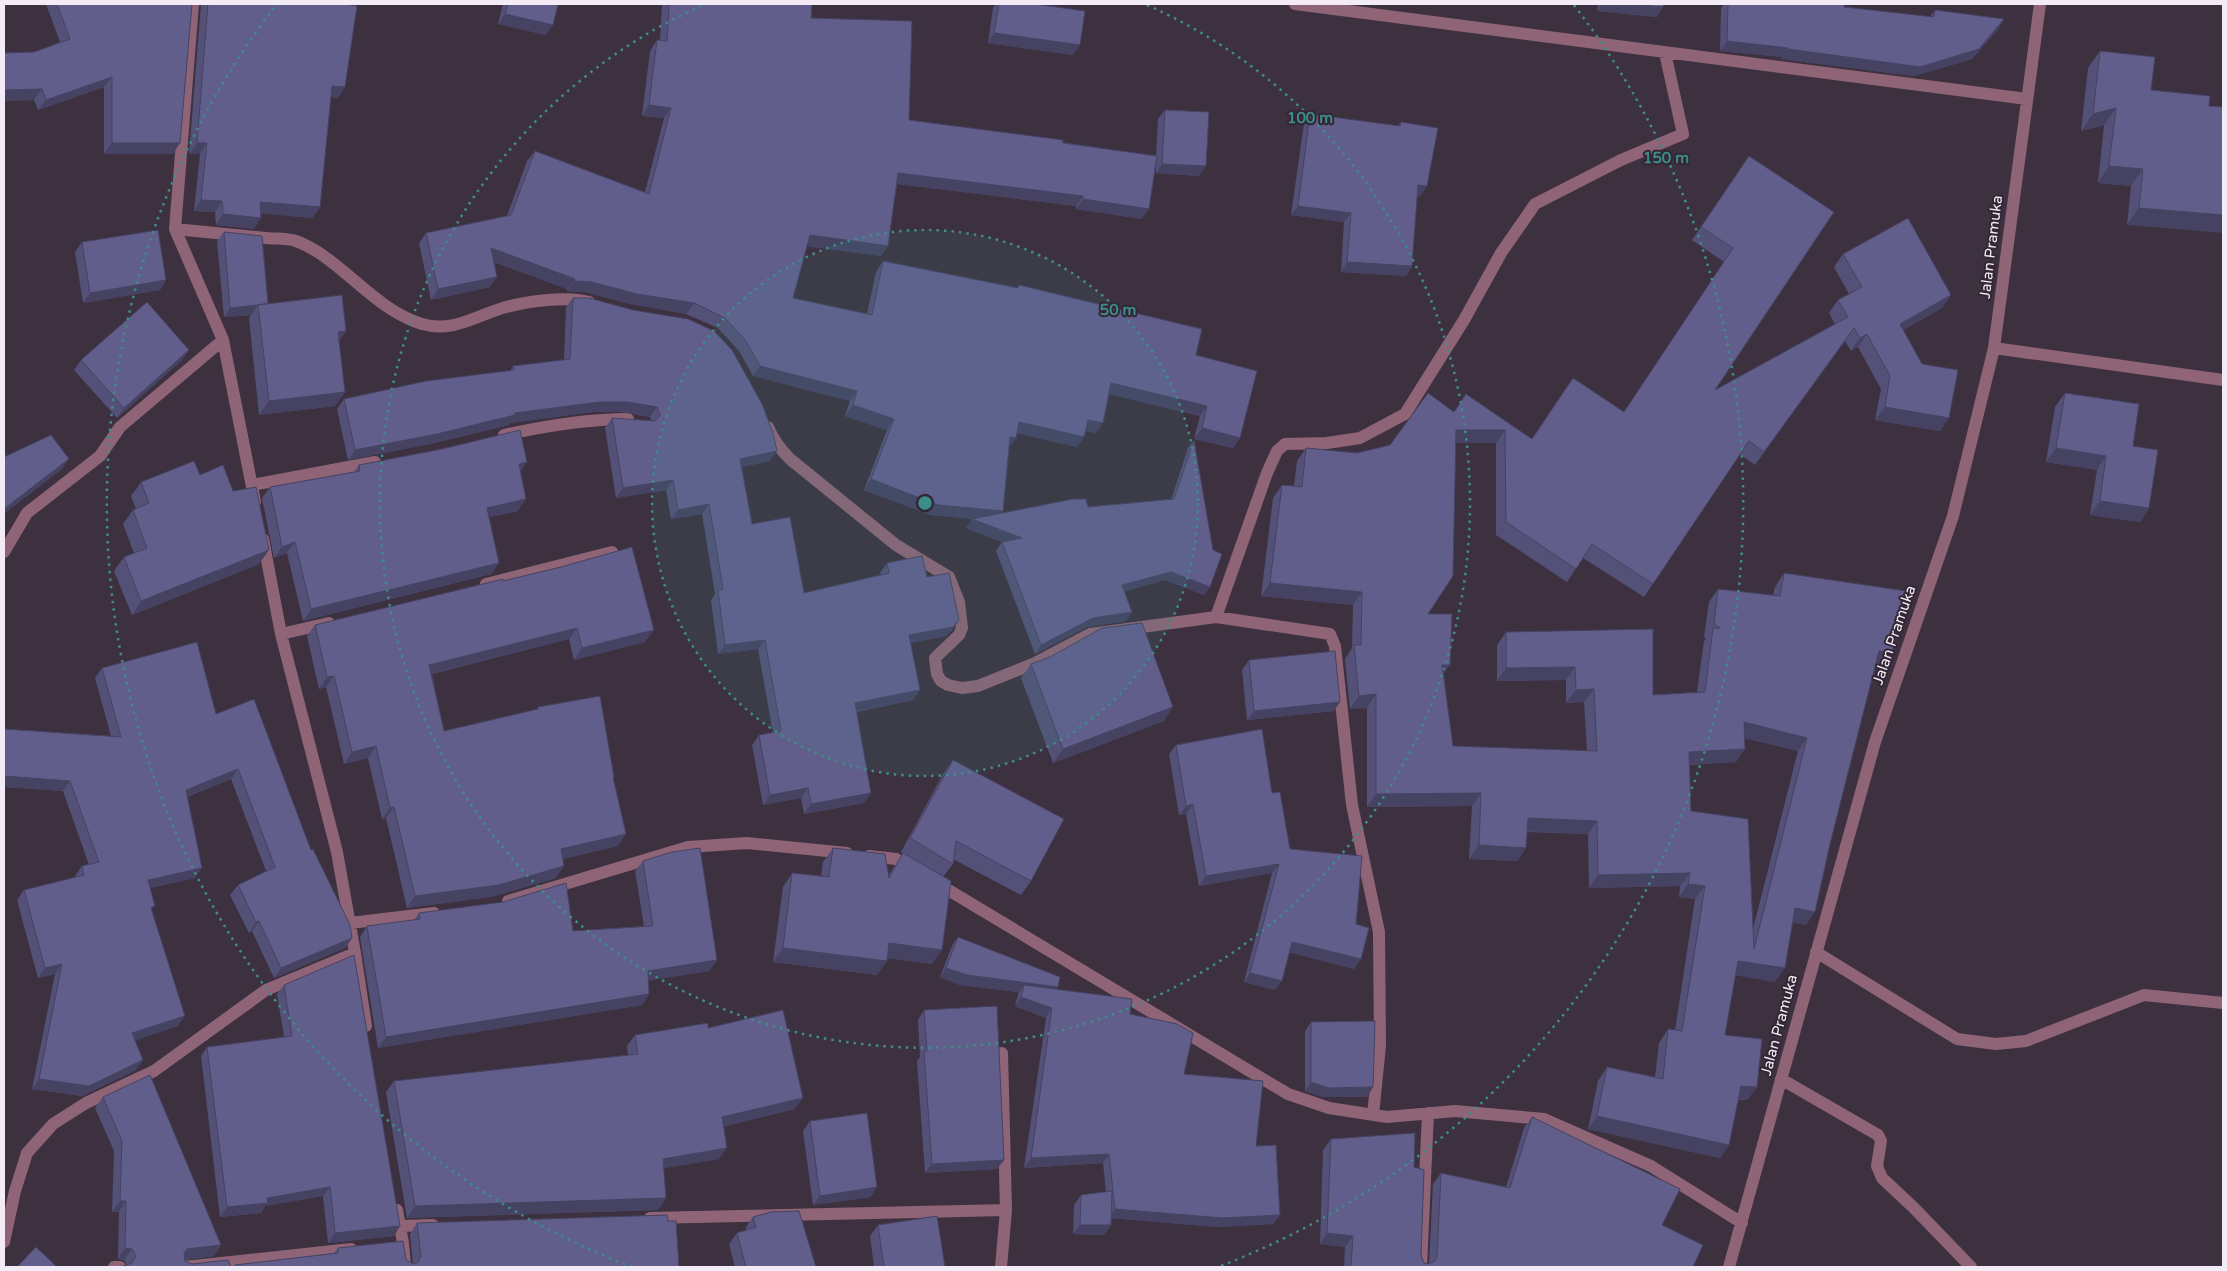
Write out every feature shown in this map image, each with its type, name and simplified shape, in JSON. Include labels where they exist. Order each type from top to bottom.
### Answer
[{"type":"street","points":[[193,4],[175,229],[223,340],[281,634],[337,852],[367,1034]]},
{"type":"street","points":[[1295,4],[1340,6],[1664,53],[2027,99]]},
{"type":"street","name":"Jalan Pramuka","points":[[1729,1267],[1874,742],[1953,516],[1994,348],[2040,4]]},
{"type":"street","points":[[1216,618],[1267,473],[1277,451],[1285,444],[1327,443],[1360,438],[1405,414],[1464,320],[1501,253],[1535,204],[1621,160],[1683,134],[1664,53]]},
{"type":"street","points":[[175,229],[295,241],[327,259],[359,286],[391,309],[422,324],[450,327],[506,307],[559,298],[583,300],[601,305]]},
{"type":"street","points":[[4,552],[27,513],[100,456],[120,427],[223,340]]},
{"type":"street","points":[[1994,348],[2223,380]]},
{"type":"street","points":[[493,438],[566,423],[606,419],[637,421]]},
{"type":"street","points":[[766,419],[772,437],[780,450],[790,459],[896,545],[949,578],[959,602],[962,628],[959,635],[935,658],[937,674],[941,681],[948,686],[962,688],[978,686],[1035,663],[1090,634],[1216,618],[1330,634],[1335,646],[1352,805],[1379,932],[1380,1046],[1373,1115]]},
{"type":"street","points":[[252,485],[392,459]]},
{"type":"street","points":[[469,588],[612,552]]},
{"type":"street","points":[[281,634],[346,619]]},
{"type":"street","points":[[493,905],[688,847],[747,843],[774,844],[896,859],[1288,1094],[1329,1108],[1387,1117],[1455,1111],[1544,1119],[1651,1166],[1742,1223]]},
{"type":"street","points":[[350,923],[446,911]]},
{"type":"street","points":[[1816,952],[1958,1039],[1996,1044],[2026,1041],[2144,995],[2223,1003]]},
{"type":"street","points":[[4,1242],[15,1191],[27,1153],[53,1124],[86,1103],[154,1071],[266,990],[355,953]]},
{"type":"street","points":[[1001,1267],[1006,1210],[1002,1053]]},
{"type":"street","points":[[1781,1079],[1878,1135],[1881,1141],[1878,1171],[1882,1178],[1914,1208],[1970,1267]]},
{"type":"street","points":[[1420,1267],[1428,1113]]},
{"type":"street","points":[[395,1197],[400,1226],[399,1244],[405,1267]]},
{"type":"street","points":[[636,1218],[1006,1210]]},
{"type":"street","points":[[400,1226],[449,1224]]},
{"type":"street","points":[[184,1267],[365,1248]]},
{"type":"street","points":[[114,1267],[120,1267]]},
{"type":"building","points":[[57,4],[192,4],[180,143],[112,143],[112,77],[46,100],[42,89],[4,90],[4,53],[34,52],[70,39]]},
{"type":"building","points":[[208,4],[345,4],[357,6],[345,87],[332,86],[320,207],[260,202],[261,218],[223,214],[222,201],[201,200],[207,143],[197,143]]},
{"type":"building","points":[[508,4],[558,4],[553,25],[505,14]]},
{"type":"building","points":[[669,4],[812,4],[811,18],[912,21],[909,120],[1063,140],[1063,143],[1157,156],[1149,209],[1083,199],[1083,196],[898,173],[888,246],[810,235],[793,298],[872,315],[883,261],[1018,288],[1019,285],[1202,329],[1196,355],[1257,371],[1240,438],[1202,428],[1207,406],[1111,383],[1103,423],[1088,420],[1084,437],[1019,422],[1016,438],[1010,437],[1003,511],[938,505],[871,479],[894,419],[853,405],[857,391],[760,366],[746,341],[725,318],[694,303],[637,294],[592,282],[574,281],[575,279],[491,248],[497,277],[438,289],[426,233],[511,215],[535,151],[649,194],[671,108],[649,105],[657,40],[667,41]]},
{"type":"building","points":[[999,4],[1035,4],[1085,11],[1080,45],[994,33]]},
{"type":"building","points":[[1629,4],[1664,4],[1663,7]]},
{"type":"building","points":[[1728,4],[1844,4],[1844,7],[1934,17],[1935,10],[2004,19],[1979,49],[1920,67],[1727,41]]},
{"type":"building","points":[[2100,51],[2155,57],[2151,90],[2210,96],[2209,106],[2223,107],[2223,215],[2139,208],[2143,169],[2109,166],[2116,108],[2093,114]]},
{"type":"building","points":[[1165,110],[1209,112],[1206,166],[1162,164]]},
{"type":"building","points":[[1310,114],[1400,126],[1401,122],[1438,128],[1427,186],[1418,185],[1412,266],[1347,262],[1351,213],[1298,206]]},
{"type":"building","points":[[1749,156],[1834,212],[1715,390],[1848,317],[1838,300],[1862,287],[1843,254],[1908,218],[1951,295],[1900,324],[1922,364],[1958,370],[1949,418],[1885,407],[1890,376],[1867,334],[1860,338],[1854,328],[1764,452],[1749,441],[1653,584],[1592,544],[1576,569],[1506,522],[1505,430],[1456,430],[1453,576],[1428,614],[1452,614],[1450,665],[1442,665],[1453,746],[1597,751],[1594,689],[1576,690],[1575,667],[1506,668],[1506,632],[1653,629],[1653,695],[1705,692],[1713,628],[1720,628],[1714,624],[1718,589],[1780,596],[1784,573],[1906,591],[1892,653],[1879,651],[1830,844],[1815,912],[1795,908],[1785,968],[1738,961],[1725,1035],[1762,1039],[1757,1087],[1741,1086],[1729,1145],[1597,1116],[1607,1067],[1663,1079],[1668,1029],[1682,1031],[1705,886],[1688,884],[1690,873],[1598,875],[1597,821],[1528,818],[1526,848],[1479,845],[1481,793],[1376,794],[1376,694],[1359,696],[1354,645],[1361,645],[1362,592],[1270,583],[1282,485],[1302,487],[1306,448],[1357,453],[1390,445],[1428,393],[1454,412],[1466,394],[1532,439],[1573,378],[1624,412],[1733,248],[1701,227]],"holes":[[[1744,722],[1807,738],[1754,949],[1748,819],[1691,811],[1689,752],[1745,749]]]},
{"type":"building","points":[[158,230],[166,280],[90,293],[82,242]]},
{"type":"building","points":[[224,232],[262,236],[268,303],[230,308]]},
{"type":"building","points":[[342,295],[346,331],[338,332],[345,392],[269,401],[258,305]]},
{"type":"building","points":[[573,298],[589,298],[633,310],[688,319],[714,331],[732,350],[762,404],[773,433],[777,451],[740,459],[752,524],[790,517],[804,593],[889,573],[887,563],[922,556],[927,577],[949,573],[959,620],[953,627],[909,635],[920,690],[855,703],[871,793],[811,804],[808,788],[770,795],[759,735],[781,731],[765,640],[725,645],[718,590],[723,589],[709,504],[678,510],[673,480],[623,488],[612,418],[655,421],[660,415],[657,407],[628,402],[600,402],[515,413],[515,415],[437,434],[355,450],[344,399],[426,381],[514,370],[513,366],[570,359]]},
{"type":"building","points":[[147,302],[189,350],[124,408],[81,360]]},
{"type":"building","points":[[2065,393],[2139,404],[2133,446],[2158,450],[2149,508],[2100,501],[2106,456],[2056,448]]},
{"type":"building","points":[[520,430],[527,462],[519,464],[526,499],[487,508],[499,563],[311,609],[295,542],[282,547],[270,487],[360,471],[359,465],[442,449]]},
{"type":"building","points":[[51,435],[69,459],[4,509],[4,457]]},
{"type":"building","points":[[1194,440],[1213,550],[1222,554],[1210,587],[1171,572],[1122,585],[1132,612],[1093,618],[1041,645],[1002,542],[1022,538],[972,519],[1073,499],[1086,499],[1088,507],[1174,499]]},
{"type":"building","points":[[194,461],[200,475],[223,465],[233,491],[256,487],[269,550],[141,601],[124,557],[147,548],[133,510],[149,503],[141,482]]},
{"type":"building","points":[[632,547],[654,630],[582,648],[577,628],[429,665],[444,731],[538,709],[538,707],[600,696],[613,777],[626,834],[561,849],[564,866],[499,885],[415,896],[394,807],[390,808],[376,746],[352,752],[334,676],[327,677],[315,625],[503,579],[503,581],[561,567]]},
{"type":"building","points":[[1142,623],[1173,707],[1063,749],[1031,664],[1050,657],[1102,628]]},
{"type":"building","points":[[197,642],[216,714],[254,699],[311,850],[313,849],[350,925],[352,938],[281,968],[259,921],[256,922],[238,885],[275,867],[238,769],[186,790],[202,868],[148,880],[155,906],[151,908],[185,1016],[132,1033],[143,1060],[89,1086],[39,1079],[62,964],[45,968],[24,890],[84,875],[82,866],[99,862],[70,781],[4,776],[4,729],[121,737],[102,668]]},
{"type":"building","points":[[1335,651],[1340,702],[1254,711],[1249,660]]},
{"type":"building","points":[[1262,729],[1272,793],[1280,792],[1290,849],[1362,856],[1356,924],[1369,928],[1361,959],[1292,942],[1282,981],[1250,973],[1279,864],[1206,876],[1193,804],[1186,806],[1176,745]]},
{"type":"building","points":[[953,760],[1064,819],[1031,881],[956,841],[953,864],[910,838]]},
{"type":"building","points":[[700,848],[717,960],[648,971],[649,994],[386,1037],[367,926],[420,919],[419,913],[503,902],[566,883],[573,931],[653,926],[643,861],[672,852]]},
{"type":"building","points":[[833,848],[885,854],[889,878],[903,853],[951,881],[942,950],[889,943],[887,961],[783,948],[792,873],[829,877]]},
{"type":"building","points":[[958,937],[1060,977],[1058,987],[967,975],[946,968]]},
{"type":"building","points":[[354,955],[400,1226],[335,1233],[330,1187],[267,1198],[268,1203],[227,1207],[207,1047],[292,1036],[284,985]]},
{"type":"building","points":[[1024,985],[1132,999],[1130,1014],[1177,1024],[1193,1033],[1184,1074],[1263,1081],[1256,1146],[1276,1145],[1280,1215],[1223,1218],[1115,1209],[1109,1154],[1031,1158],[1052,1008],[1021,997]]},
{"type":"building","points":[[997,1006],[1004,1160],[932,1164],[924,1052],[927,1051],[924,1010]]},
{"type":"building","points":[[783,1010],[803,1098],[722,1117],[727,1148],[663,1159],[666,1198],[415,1206],[394,1081],[638,1054],[635,1035],[708,1023],[708,1028]]},
{"type":"building","points":[[1375,1021],[1373,1087],[1329,1088],[1311,1082],[1311,1022]]},
{"type":"building","points":[[150,1075],[221,1245],[187,1249],[184,1253],[185,1261],[192,1264],[228,1260],[231,1267],[123,1267],[132,1263],[136,1256],[132,1249],[125,1248],[126,1201],[120,1201],[122,1141],[103,1097]]},
{"type":"building","points":[[867,1113],[877,1187],[820,1196],[810,1121]]},
{"type":"building","points":[[1532,1117],[1680,1189],[1662,1225],[1703,1245],[1693,1267],[1351,1267],[1353,1236],[1327,1233],[1331,1139],[1415,1133],[1414,1167],[1424,1170],[1421,1256],[1424,1263],[1429,1264],[1435,1261],[1437,1257],[1441,1173],[1510,1188]]},
{"type":"building","points":[[1112,1191],[1111,1225],[1080,1225],[1081,1195]]},
{"type":"building","points":[[799,1211],[816,1267],[746,1267],[737,1233],[756,1227],[753,1217],[771,1212]]},
{"type":"building","points":[[667,1215],[668,1221],[676,1221],[679,1267],[235,1267],[235,1265],[338,1253],[338,1248],[403,1241],[406,1260],[414,1264],[418,1262],[421,1256],[417,1223]]},
{"type":"building","points":[[937,1216],[945,1267],[884,1267],[878,1225]]},
{"type":"building","points":[[36,1247],[57,1267],[17,1267]]}]
